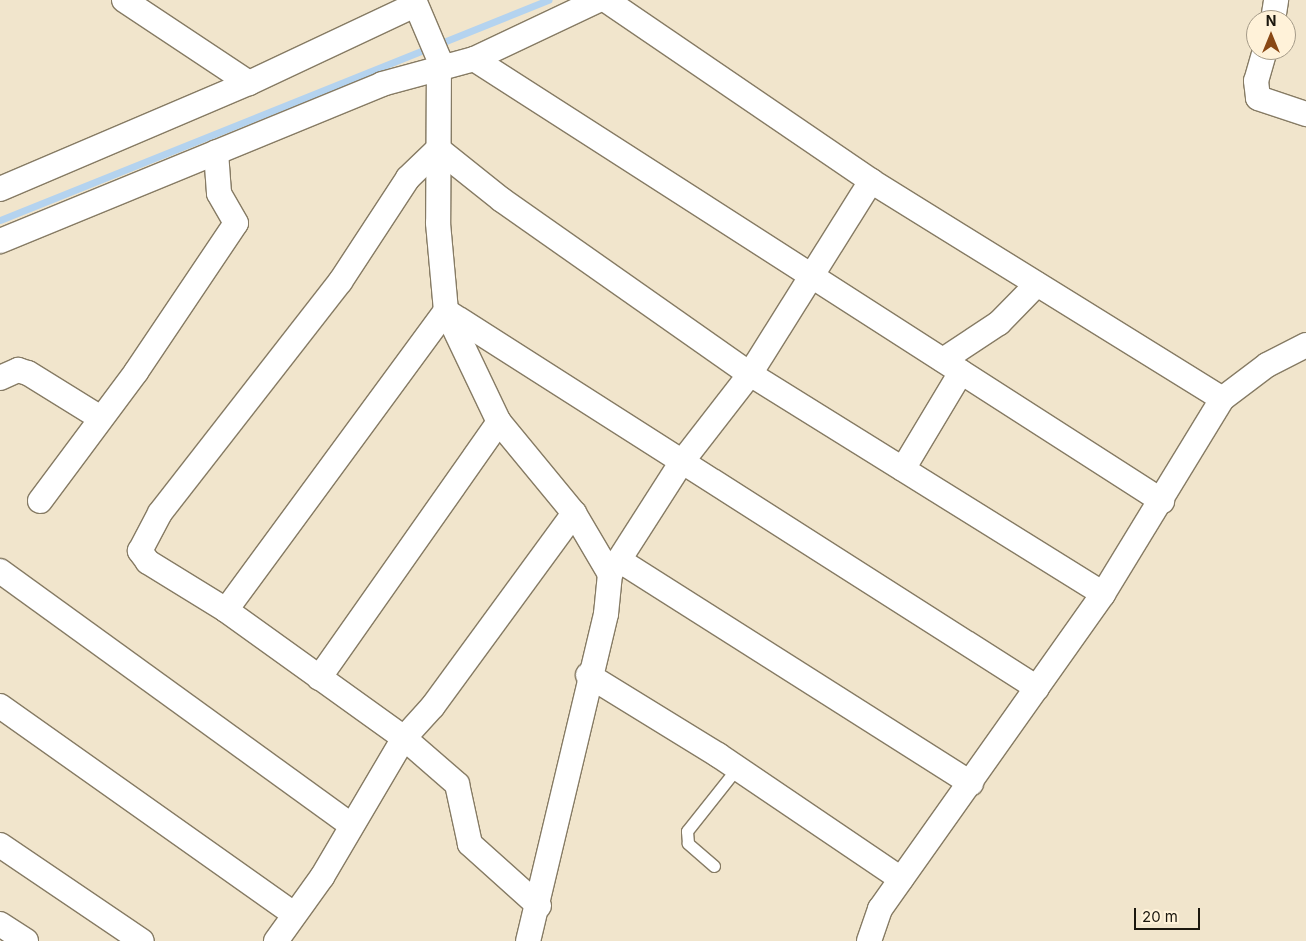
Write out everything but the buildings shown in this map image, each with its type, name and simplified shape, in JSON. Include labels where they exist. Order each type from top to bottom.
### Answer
[{"type":"street","points":[[124,0],[248,83]]},
{"type":"street","points":[[474,59],[599,0]]},
{"type":"street","points":[[606,0],[870,181],[1222,399]]},
{"type":"street","points":[[0,189],[248,83],[413,3],[435,53],[446,312],[499,422],[574,513],[614,567],[971,783]]},
{"type":"street","points":[[0,241],[382,84],[435,53],[474,59],[1162,501]]},
{"type":"street","points":[[1262,60],[1256,81],[1258,98],[1306,114]]},
{"type":"street","points":[[438,149],[502,200],[750,374],[1103,594]]},
{"type":"street","points":[[438,149],[408,178],[340,282],[160,513],[141,546],[148,562],[226,610],[404,738],[457,784],[470,844],[538,906]]},
{"type":"street","points":[[40,501],[99,418],[136,372],[236,223],[219,193],[216,152]]},
{"type":"street","points":[[528,941],[538,906],[588,675],[606,614],[614,567],[681,463],[750,374],[870,181]]},
{"type":"street","points":[[903,469],[952,366],[999,323],[1037,284]]},
{"type":"street","points":[[446,312],[1036,688]]},
{"type":"street","points":[[226,610],[446,312]]},
{"type":"street","points":[[869,941],[880,909],[1103,594],[1162,501],[1222,399],[1267,365],[1306,345]]},
{"type":"street","points":[[0,378],[18,370],[28,373],[99,418]]},
{"type":"street","points":[[319,678],[499,422]]},
{"type":"street","points":[[276,941],[322,877],[350,824],[404,738],[433,706],[574,513]]},
{"type":"street","points":[[0,571],[350,824]]},
{"type":"street","points":[[588,675],[737,768],[902,879]]},
{"type":"street","points":[[0,706],[294,914]]},
{"type":"street","points":[[0,845],[142,941]]},
{"type":"street","points":[[0,924],[26,941]]},
{"type":"lane","points":[[714,866],[688,844],[687,831],[737,768]]},
{"type":"waterway","points":[[0,220],[548,0]]}]
